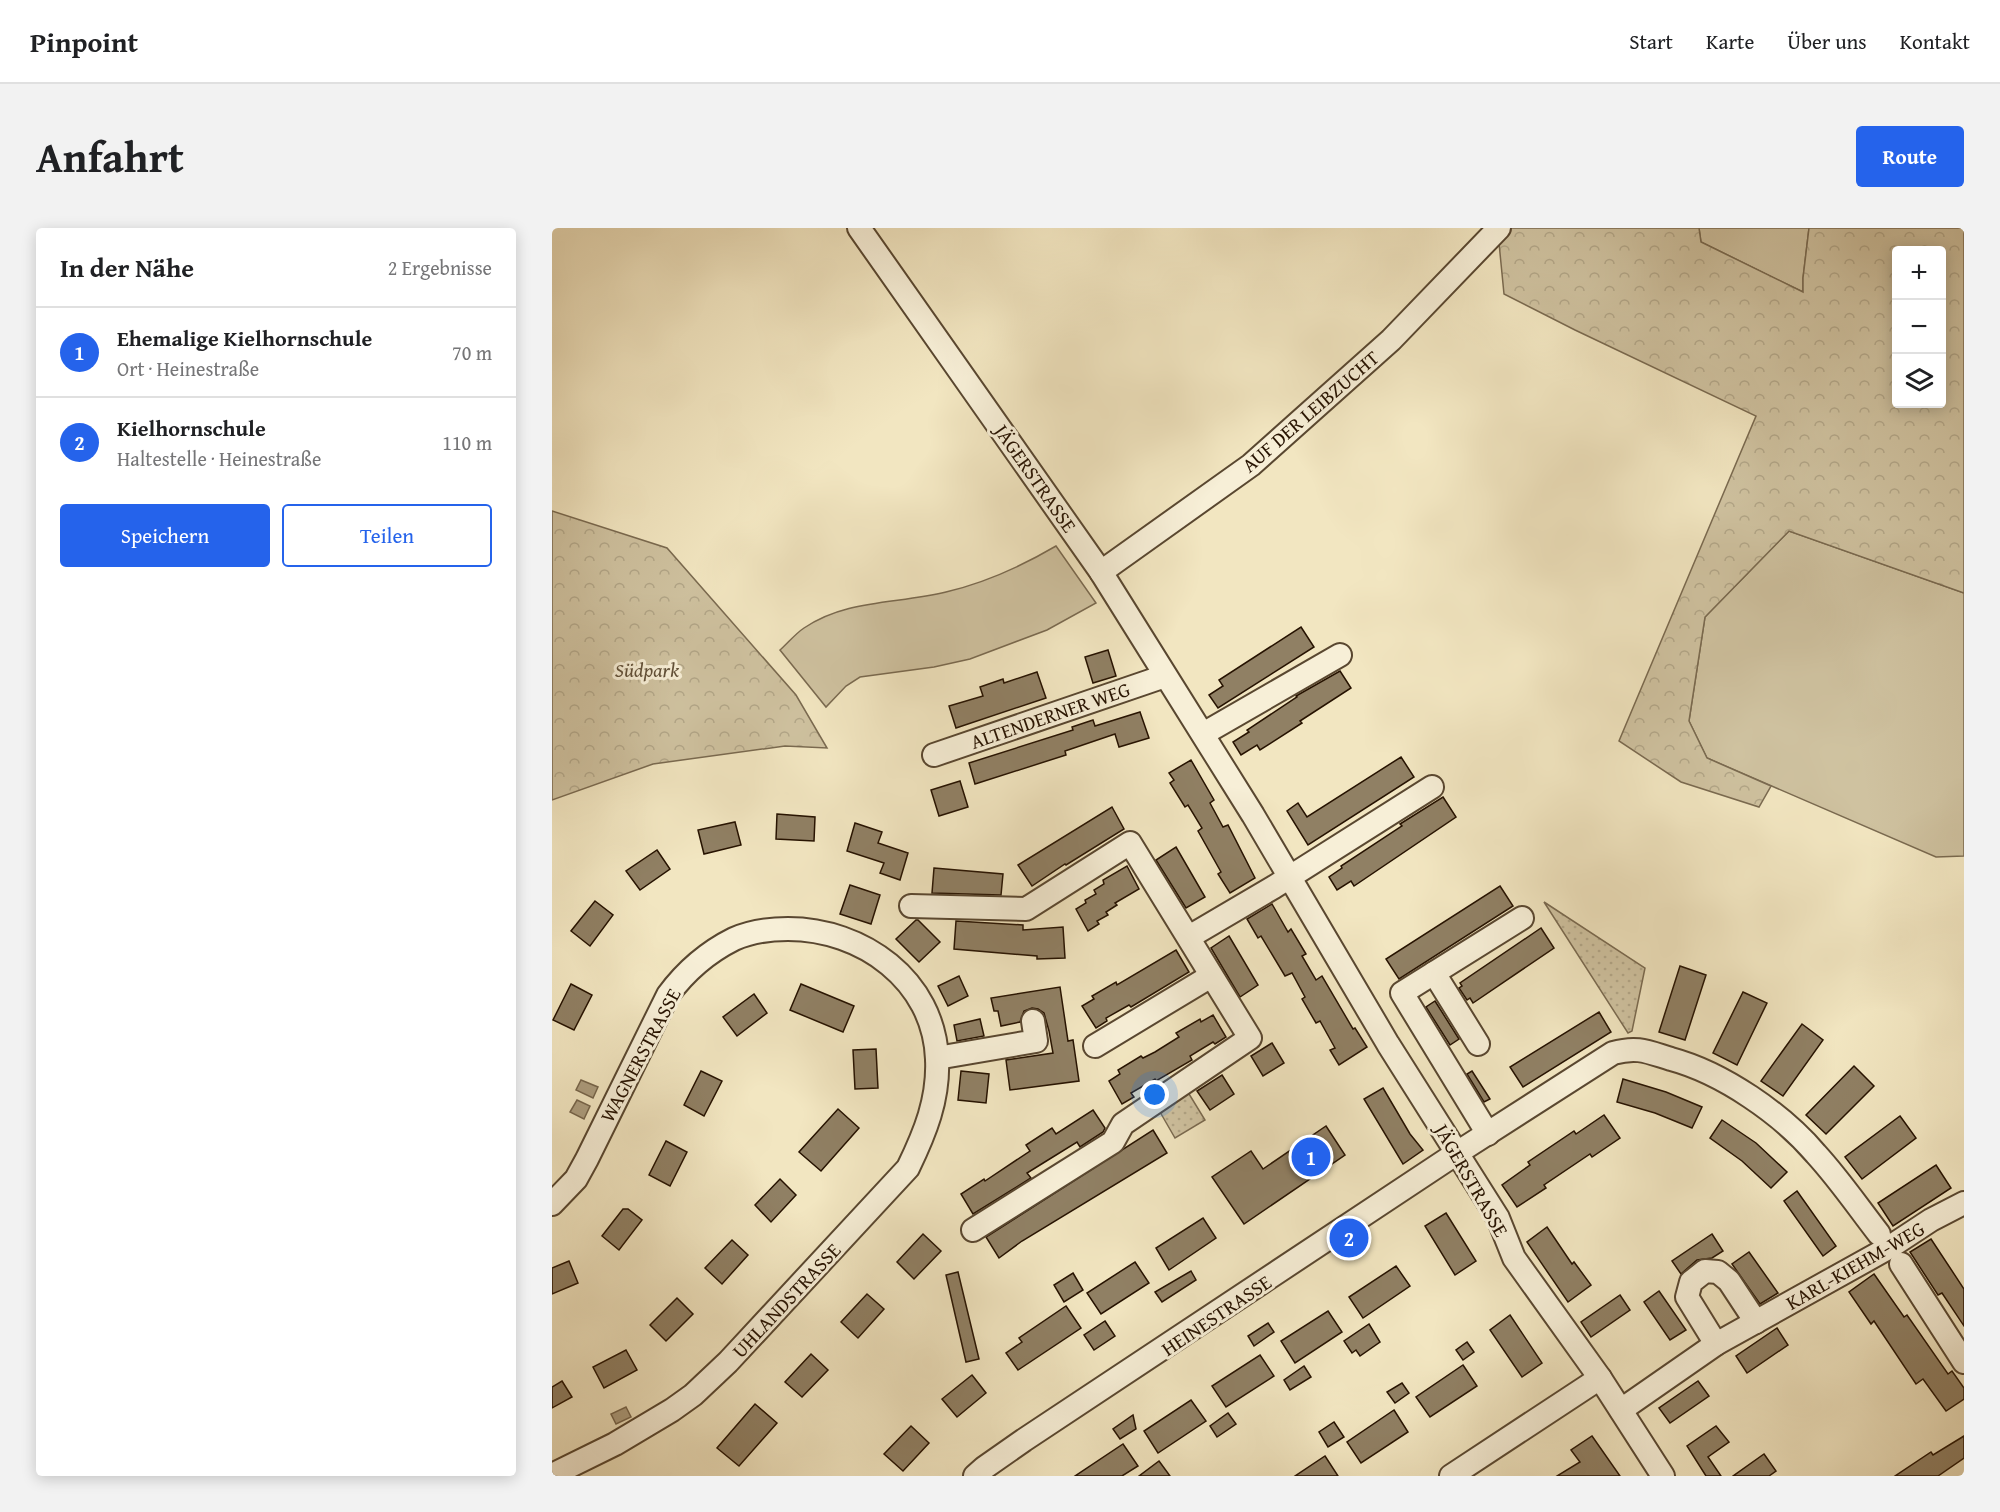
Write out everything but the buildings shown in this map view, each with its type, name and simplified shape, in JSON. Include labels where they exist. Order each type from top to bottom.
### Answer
[{"type":"street","name":"JÄGERSTRASSE","points":[[859,228],[1101,572],[1203,734],[1388,1044],[1498,1218],[1514,1258],[1600,1378],[1663,1476]]},
{"type":"street","name":"AUF DER LEIBZUCHT","points":[[1101,572],[1251,465],[1391,340],[1499,228]]},
{"type":"street","points":[[1203,734],[1340,655]]},
{"type":"street","name":"ALTENDERNER WEG","points":[[934,754],[1165,676]]},
{"type":"street","points":[[1189,937],[1432,787]]},
{"type":"street","points":[[911,906],[1026,909],[1130,843],[1250,1038],[1123,1124],[1113,1142],[973,1230]]},
{"type":"street","name":"JÄGERSTRASSE","points":[[1488,1134],[1402,993],[1522,918]]},
{"type":"street","name":"WAGNERSTRASSE","points":[[552,1204],[576,1179],[668,995],[689,971],[724,945],[735,939],[767,931],[800,929],[820,932],[860,944],[883,958],[906,979],[914,991]]},
{"type":"street","points":[[1434,973],[1478,1044]]},
{"type":"street","points":[[1095,1046],[1211,976]]},
{"type":"street","name":"UHLANDSTRASSE","points":[[552,1475],[615,1444],[693,1395],[742,1347],[908,1168],[922,1139],[934,1100],[937,1058],[930,1023],[914,991]]},
{"type":"street","points":[[937,1058],[1036,1041],[1033,1021]]},
{"type":"street","name":"HEINESTRASSE","points":[[975,1476],[1016,1446],[1457,1153],[1614,1053],[1630,1048],[1683,1062],[1731,1085],[1776,1116],[1815,1152],[1879,1233]]},
{"type":"street","name":"KARL-KIEHM-WEG","points":[[1621,1410],[1716,1344],[1890,1247],[1959,1205]]},
{"type":"street","points":[[1900,1264],[1964,1362]]},
{"type":"street","points":[[1716,1344],[1687,1297],[1691,1282],[1705,1271],[1718,1272],[1729,1281],[1756,1322]]},
{"type":"street","points":[[1450,1476],[1600,1378]]},
{"type":"green space","points":[[1510,228],[1699,228],[1701,242],[1803,292],[1809,228],[1964,228],[1964,593],[1789,531],[1705,617],[1689,721],[1707,758],[1771,786],[1759,807],[1681,782],[1619,741],[1756,416],[1504,294],[1499,243]]},
{"type":"green space","points":[[1699,228],[1809,228],[1803,292],[1701,242]]},
{"type":"green space","name":"Südpark","points":[[552,511],[667,548],[796,695],[827,748],[785,746],[653,764],[552,800]]},
{"type":"green space","points":[[1789,531],[1964,593],[1964,856],[1936,857],[1707,758],[1689,721],[1705,617]]},
{"type":"green space","points":[[1056,546],[1096,603],[1047,630],[970,659],[934,667],[860,677],[846,686],[826,707],[780,650],[804,628],[837,612],[855,607],[928,596],[974,584],[1003,573]]},
{"type":"green space","points":[[1544,902],[1645,968],[1632,1031],[1628,1033]]},
{"type":"green space","points":[[1186,1089],[1205,1120],[1175,1138],[1160,1112]]},
{"type":"shaded area","points":[[581,1080],[598,1087],[593,1098],[576,1090]]},
{"type":"shaded area","points":[[577,1100],[590,1106],[584,1119],[570,1112]]},
{"type":"shaded area","points":[[626,1407],[631,1417],[616,1424],[611,1414]]},
{"type":"place","name":"Ehemalige Kielhornschule","points":[[1311,1157]]},
{"type":"place","name":"Kielhornschule","points":[[1349,1238]]}]
